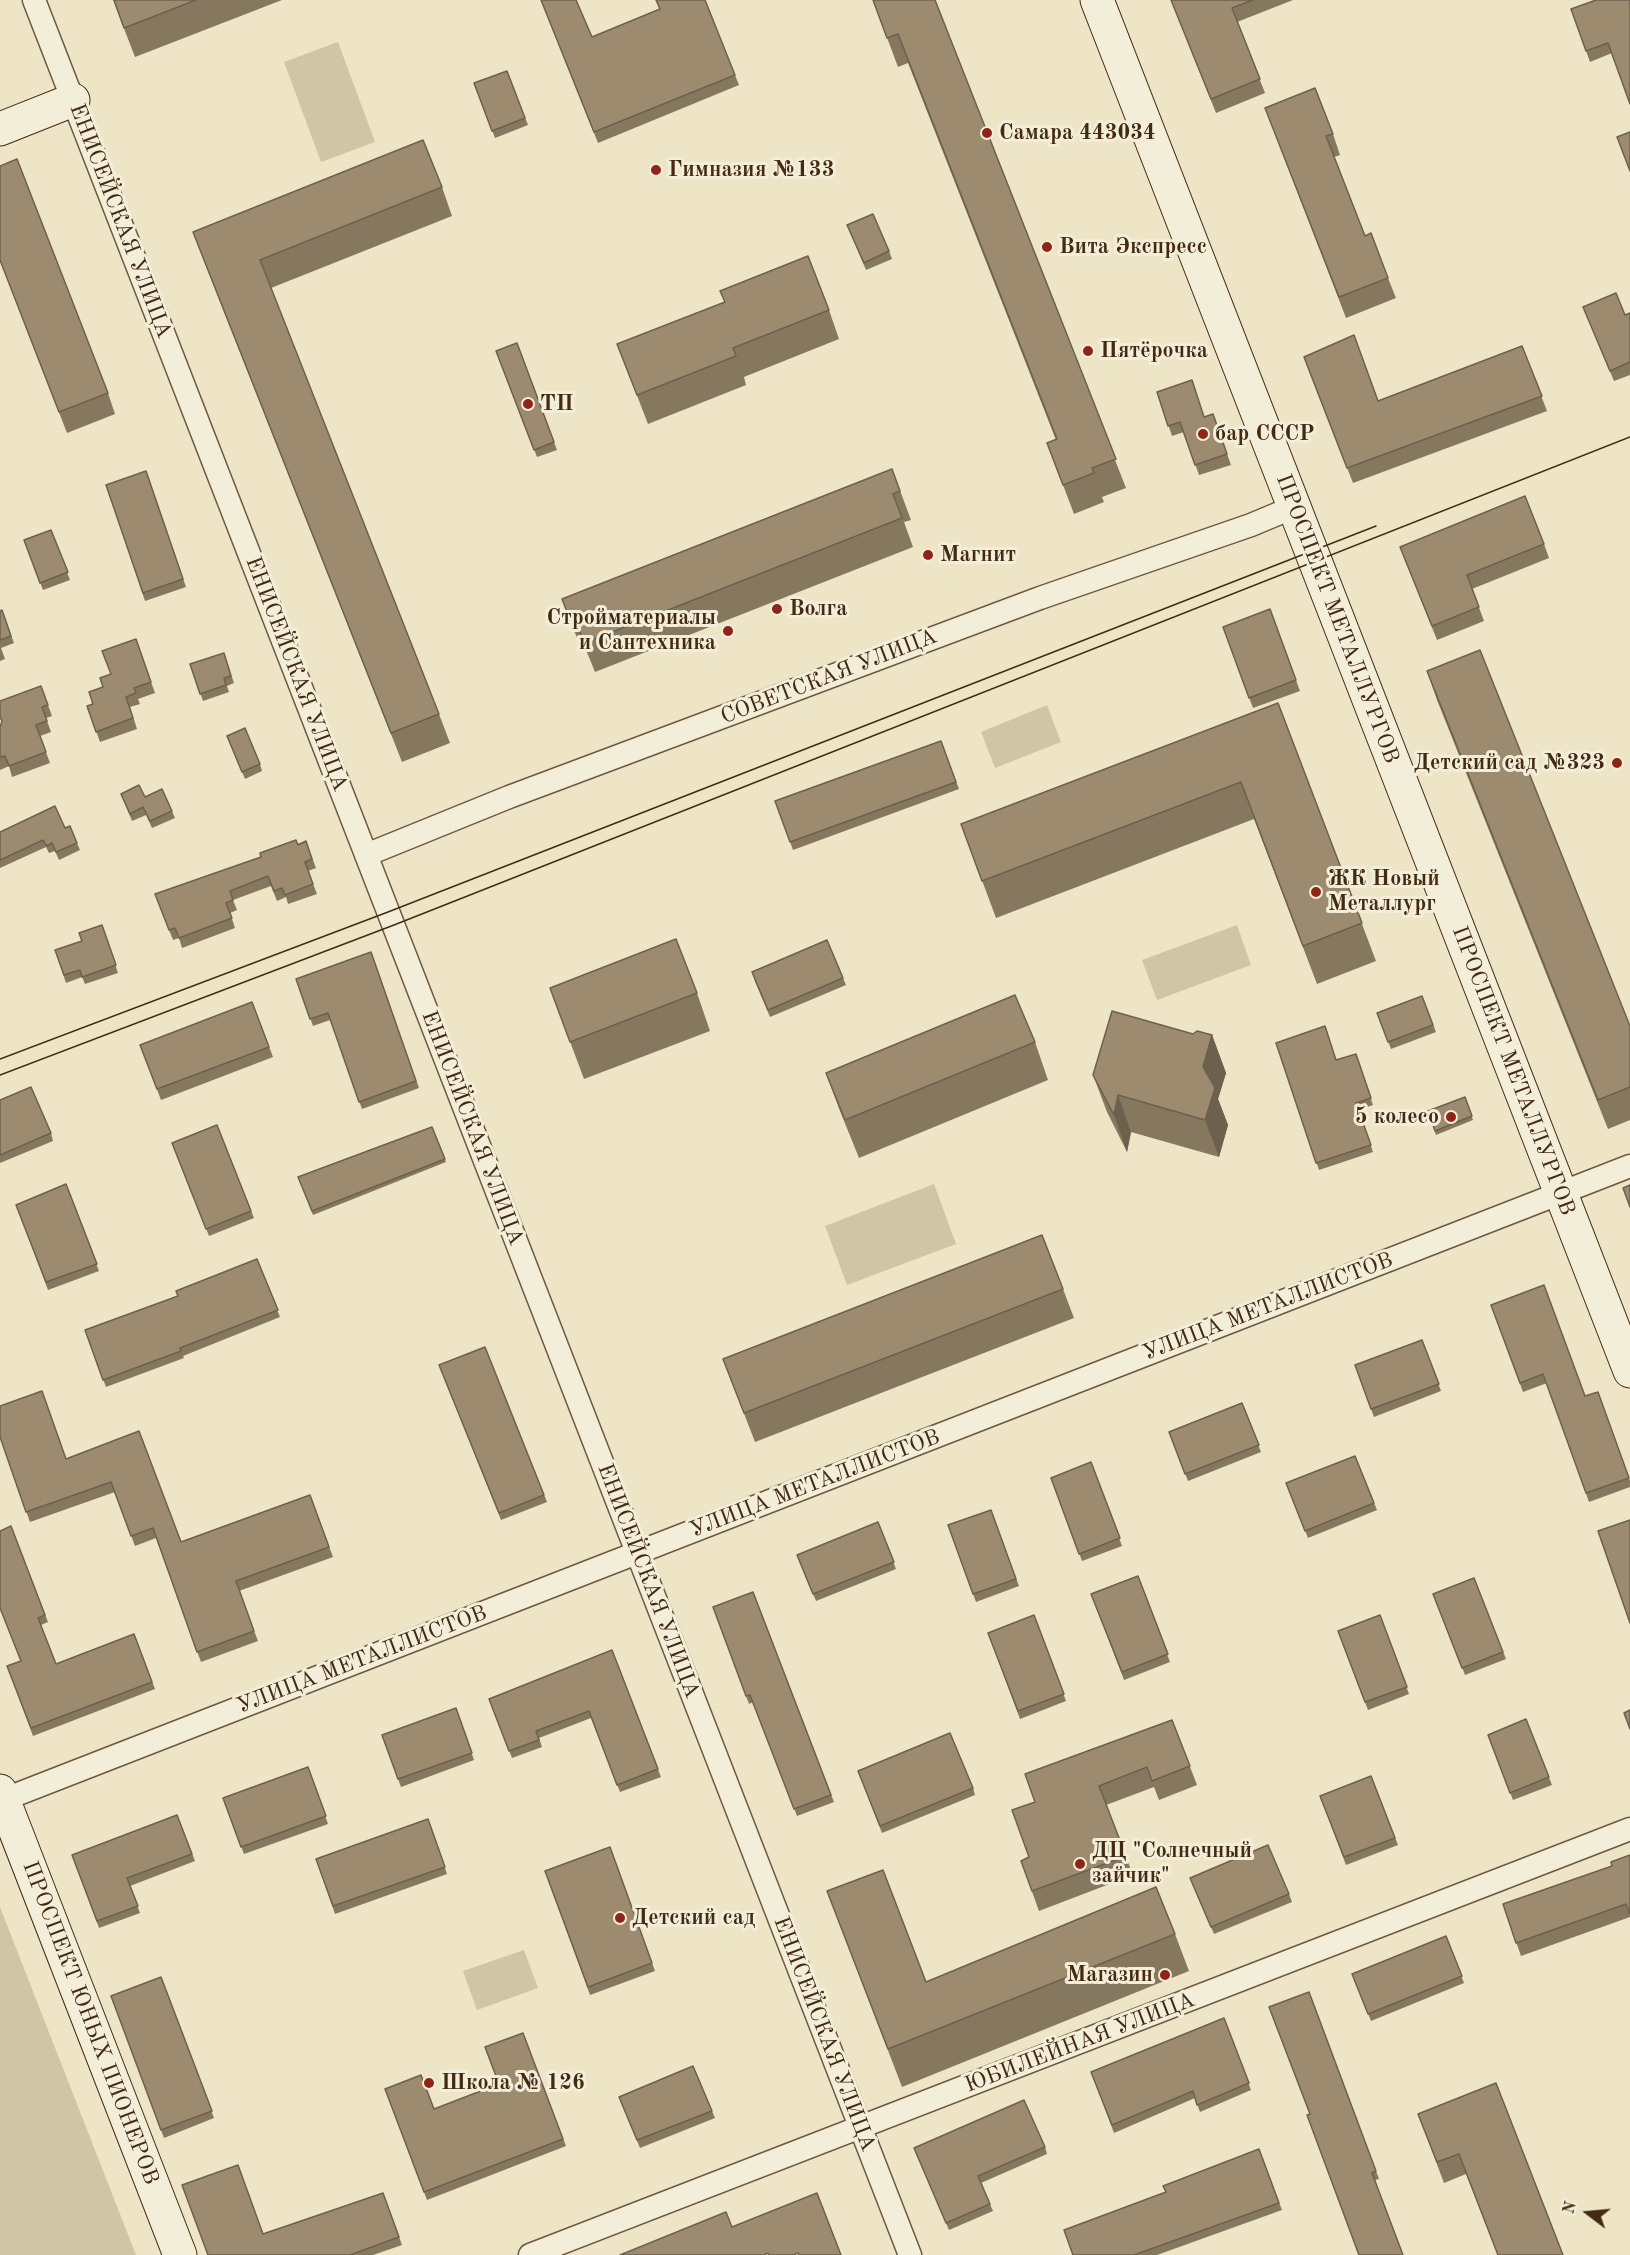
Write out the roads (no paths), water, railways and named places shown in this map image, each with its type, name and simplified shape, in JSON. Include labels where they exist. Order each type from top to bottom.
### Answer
[{"type":"street","name":"ЕНИСЕЙСКАЯ УЛИЦА","points":[[34,0],[910,2255]]},
{"type":"street","name":"ПРОСПЕКТ МЕТАЛЛУРГОВ","points":[[1096,0],[1630,1371]]},
{"type":"street","points":[[0,129],[73,100]]},
{"type":"street","name":"СОВЕТСКАЯ УЛИЦА","points":[[366,855],[520,793],[1028,602],[1251,525],[1294,507]]},
{"type":"street","name":"УЛИЦА МЕТАЛЛИСТОВ","points":[[1,1797],[637,1553],[1630,1166]]},
{"type":"street","name":"ПРОСПЕКТ ЮНЫХ ПИОНЕРОВ","points":[[1,1797],[180,2255]]},
{"type":"street","name":"ЮБИЛЕЙНАЯ УЛИЦА","points":[[530,2255],[1630,1829]]},
{"type":"tram line","points":[[0,1075],[394,925],[1630,437]]},
{"type":"tram line","points":[[0,1059],[388,912],[1376,526]]},
{"type":"place","name":"Самара 443034","points":[[987,133]]},
{"type":"place","name":"Гимназия №133","points":[[656,170]]},
{"type":"place","name":"Вита Экспресс","points":[[1047,247]]},
{"type":"place","name":"Пятёрочка","points":[[1088,351]]},
{"type":"place","name":"ТП","points":[[528,404]]},
{"type":"place","name":"бар СССР","points":[[1203,434]]},
{"type":"place","name":"Магнит","points":[[928,555]]},
{"type":"place","name":"Волга","points":[[777,609]]},
{"type":"place","name":"Стройматериалы и Сантехника","points":[[728,631]]},
{"type":"place","name":"Детский сад №323","points":[[1617,763]]},
{"type":"place","name":"ЖК Новый Металлург","points":[[1316,892]]},
{"type":"place","name":"5 колесо","points":[[1451,1117]]},
{"type":"place","name":"ДЦ \"Солнечный зайчик\"","points":[[1080,1864]]},
{"type":"place","name":"Детский сад","points":[[620,1918]]},
{"type":"place","name":"Магазин","points":[[1165,1975]]},
{"type":"place","name":"Школа № 126","points":[[429,2083]]}]
